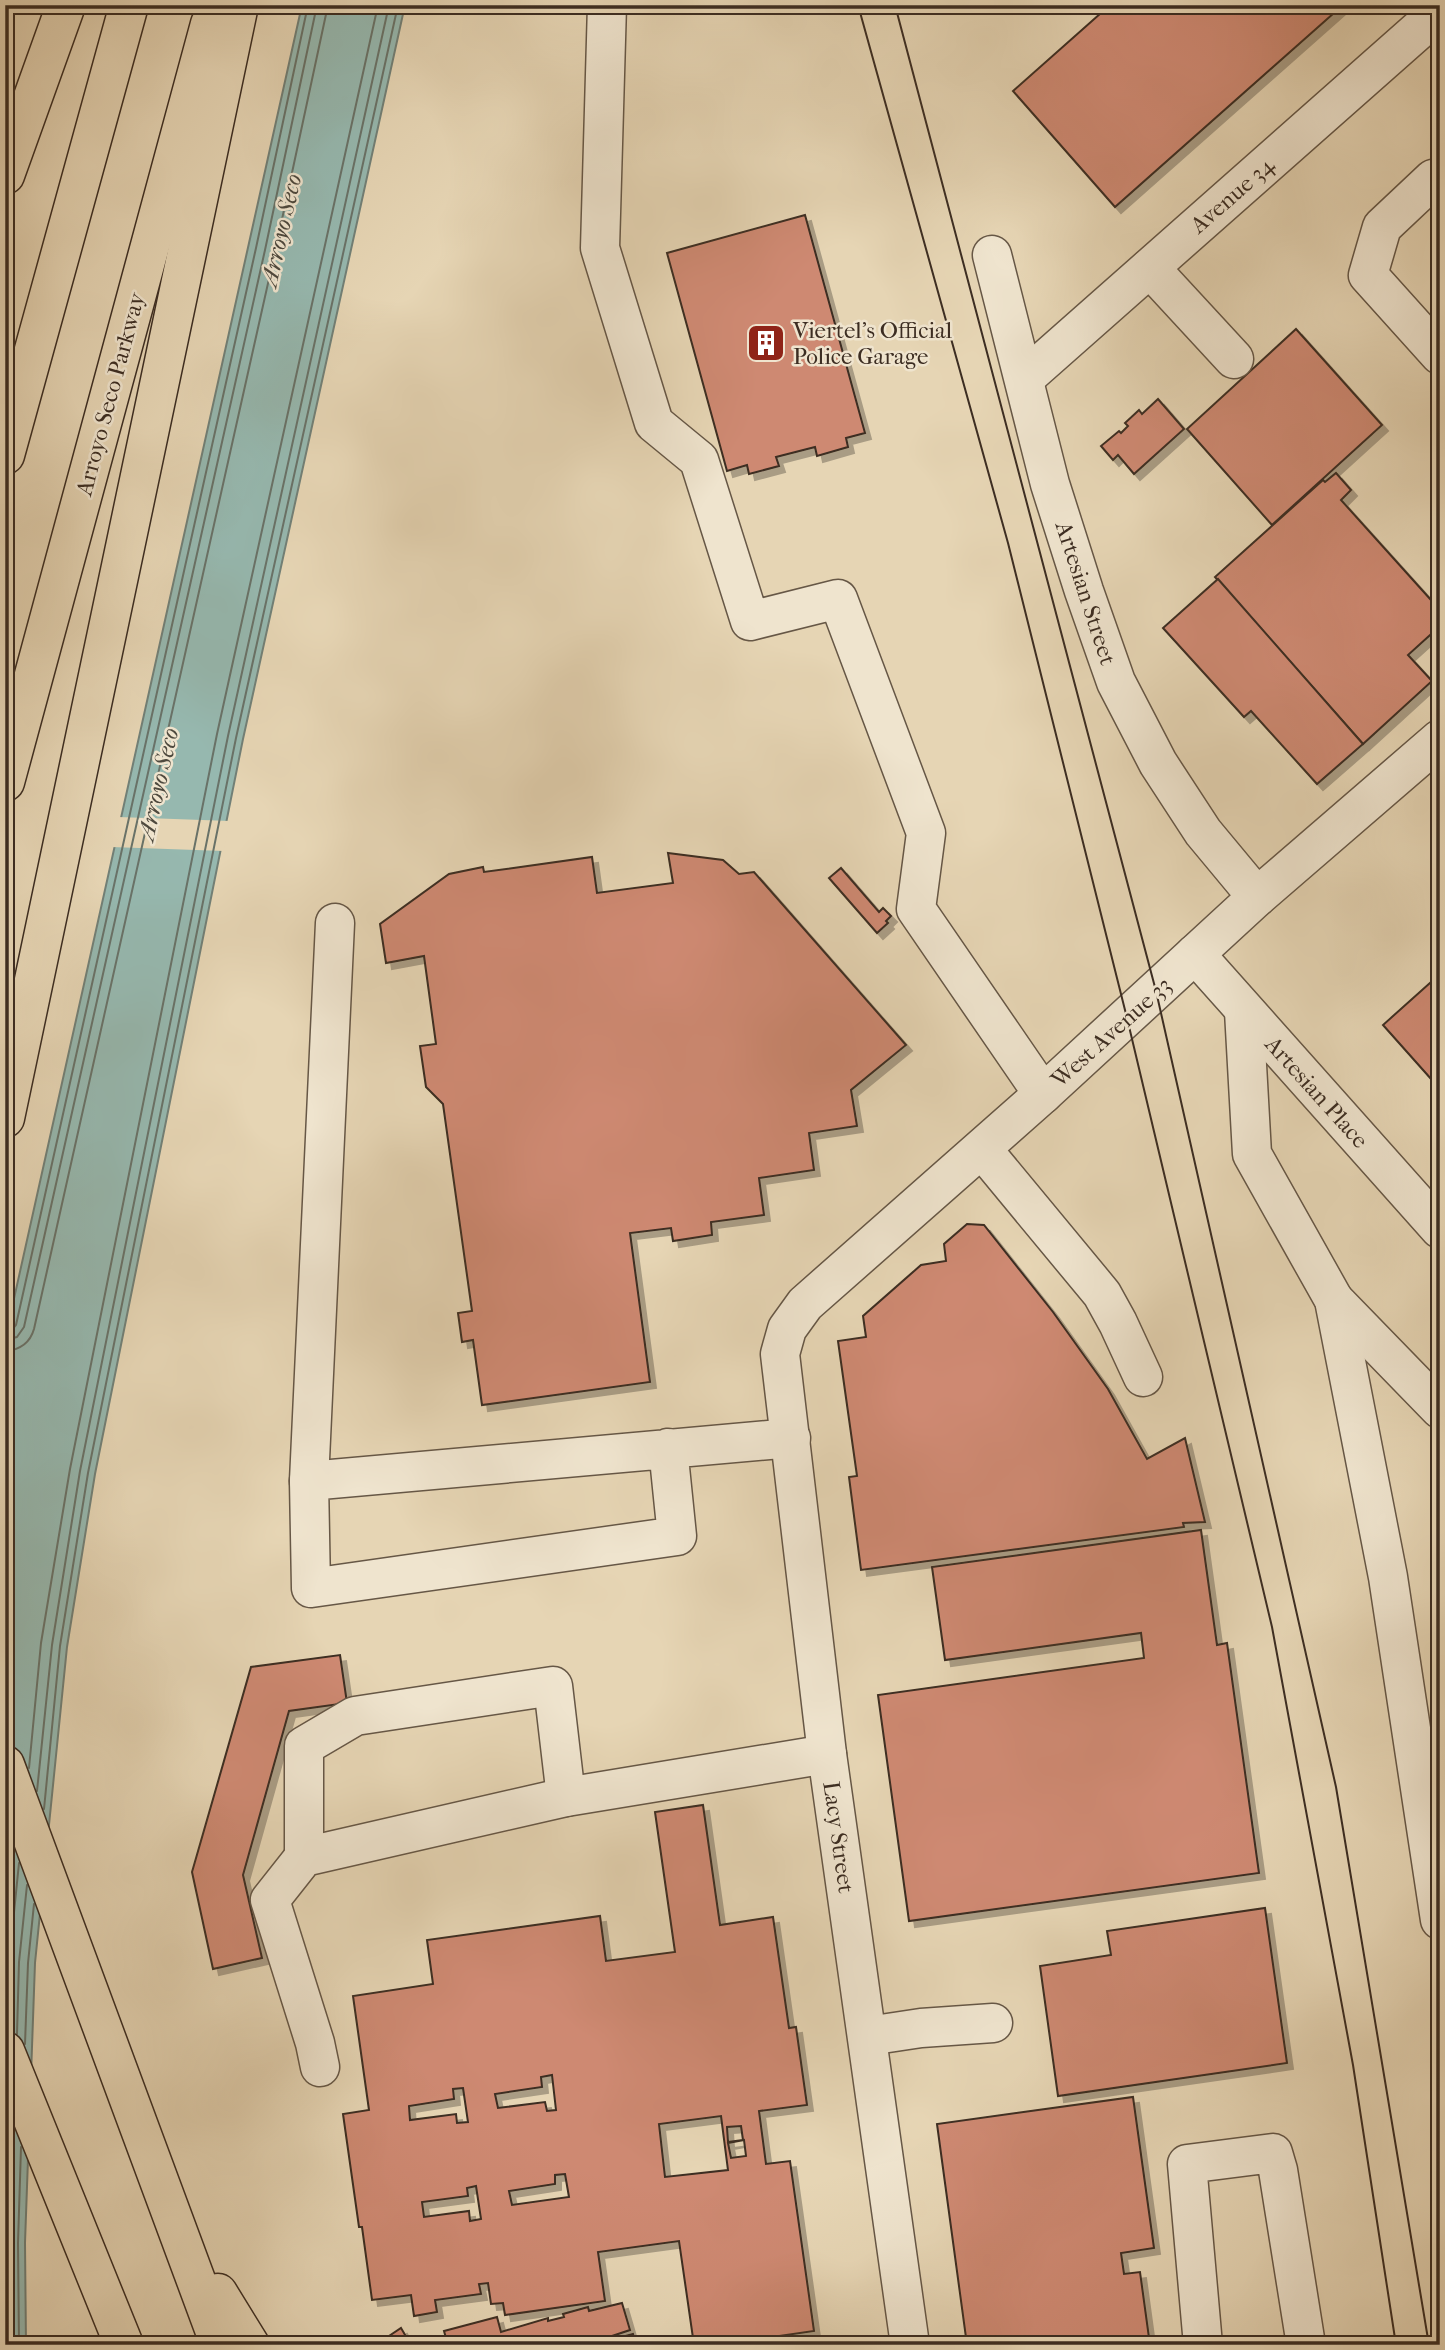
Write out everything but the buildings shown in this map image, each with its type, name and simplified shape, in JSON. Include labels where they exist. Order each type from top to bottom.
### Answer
[{"type":"highway","points":[[5,175],[66,5]]},
{"type":"highway","points":[[5,455],[128,5]]},
{"type":"highway","name":"Arroyo Seco Parkway","points":[[5,782],[215,5]]},
{"type":"highway","points":[[5,1118],[239,5]]},
{"type":"highway","points":[[5,1765],[220,2345]]},
{"type":"highway","points":[[5,2051],[124,2345]]},
{"type":"highway","points":[[174,2218],[250,2345]]},
{"type":"street","points":[[607,5],[600,248],[654,423],[699,460],[750,621],[838,599],[926,833],[916,909],[1043,1094]]},
{"type":"street","name":"Avenue 34","points":[[1025,378],[1440,11]]},
{"type":"street","points":[[1440,179],[1433,179],[1382,227],[1368,275],[1440,355]]},
{"type":"street","name":"Artesian Street","points":[[992,255],[1051,484],[1116,682],[1158,763],[1203,832],[1257,897]]},
{"type":"street","points":[[1150,268],[1234,359]]},
{"type":"street","name":"West Avenue 33","points":[[787,1329],[805,1304],[982,1149],[1257,897],[1440,739]]},
{"type":"street","points":[[335,923],[309,1480],[312,1588],[677,1536],[668,1448]]},
{"type":"street","name":"Artesian Place","points":[[1195,954],[1440,1229]]},
{"type":"street","points":[[1244,1012],[1252,1154],[1334,1300],[1440,1409]]},
{"type":"street","points":[[982,1149],[1102,1294],[1143,1377]]},
{"type":"street","points":[[1334,1300],[1388,1577],[1440,1920]]},
{"type":"street","name":"Lacy Street","points":[[787,1329],[780,1354],[827,1754],[910,2345]]},
{"type":"street","points":[[309,1480],[791,1438]]},
{"type":"street","points":[[320,2067],[270,1900],[304,1857],[304,1746],[355,1716],[553,1686],[566,1797]]},
{"type":"street","points":[[304,1857],[566,1797],[827,1754]]},
{"type":"street","points":[[868,2036],[921,2028],[993,2023]]},
{"type":"street","points":[[1203,2345],[1187,2164],[1273,2153],[1306,2345]]},
{"type":"water","name":"Arroyo Seco","points":[[302,5],[405,5],[243,739],[95,1474],[67,1647],[35,1963],[25,2243],[26,2345],[5,2345],[5,1339]]},
{"type":"pier","points":[[118,817],[230,821],[224,851],[111,847]]},
{"type":"tram line","points":[[858,5],[1008,543],[1127,1018],[1272,1627],[1353,2065],[1396,2345]]},
{"type":"tram line","points":[[895,5],[1156,991],[1336,1787],[1429,2345]]},
{"type":"place","name":"Viertel's Official Police Garage","points":[[766,343]]}]
